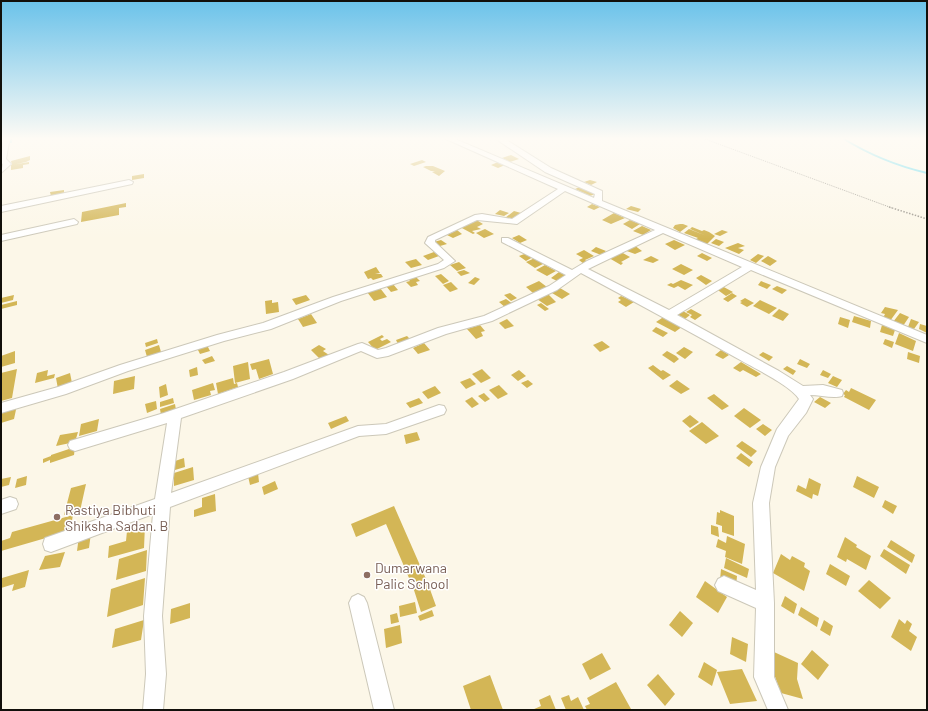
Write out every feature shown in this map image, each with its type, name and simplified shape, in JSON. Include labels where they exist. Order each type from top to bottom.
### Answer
[{"type":"street","points":[[525,172],[751,266],[859,313],[927,340]]},
{"type":"street","points":[[553,172],[599,194],[598,202]]},
{"type":"street","points":[[1,209],[129,182]]},
{"type":"street","points":[[1,408],[61,391],[124,368],[221,338],[267,326],[337,299],[441,266],[450,261],[433,248],[430,243],[431,239],[475,218],[482,217],[514,222],[563,189]]},
{"type":"street","points":[[1,238],[74,222]]},
{"type":"street","points":[[75,445],[102,439],[175,415],[259,386],[352,350],[362,347],[377,354],[388,352],[442,331],[488,319],[553,288],[576,271],[663,230]]},
{"type":"street","points":[[505,240],[576,271],[669,315],[775,374],[802,391],[806,399],[802,409],[782,433],[768,467],[761,502],[765,603],[764,677],[778,710]]},
{"type":"street","points":[[669,315],[751,266]]},
{"type":"street","points":[[802,391],[823,390],[837,393]]},
{"type":"street","points":[[51,544],[358,431],[386,429],[439,410]]},
{"type":"street","points":[[153,710],[156,674],[153,616],[162,504],[175,415]]},
{"type":"street","points":[[724,585],[765,603]]},
{"type":"street","points":[[358,603],[384,710]]},
{"type":"path","points":[[794,172],[872,201],[927,219]]},
{"type":"building","points":[[432,172],[444,172],[439,176]]},
{"type":"building","points":[[144,174],[144,178],[132,180],[132,176]]},
{"type":"building","points":[[590,180],[597,182],[591,185],[584,182]]},
{"type":"building","points":[[582,186],[595,194],[590,196],[575,189]]},
{"type":"building","points":[[64,190],[64,193],[51,196],[50,192]]},
{"type":"building","points":[[126,203],[126,207],[119,208],[119,215],[81,222],[82,212]]},
{"type":"building","points":[[592,204],[600,207],[594,210],[587,207]]},
{"type":"building","points":[[631,206],[641,209],[638,212],[626,209]]},
{"type":"building","points":[[500,210],[509,213],[504,216],[495,214]]},
{"type":"building","points":[[514,211],[521,213],[513,220],[505,218]]},
{"type":"building","points":[[614,213],[625,218],[611,224],[602,220]]},
{"type":"building","points":[[475,219],[483,224],[477,227],[481,229],[472,231],[475,233],[473,234],[460,227]]},
{"type":"building","points":[[630,220],[640,224],[632,229],[623,224]]},
{"type":"building","points":[[680,224],[688,226],[680,232],[673,228],[675,225]]},
{"type":"building","points":[[642,226],[651,230],[643,235],[633,231]]},
{"type":"building","points":[[692,227],[709,232],[704,235],[690,229]]},
{"type":"building","points":[[485,229],[494,234],[484,238],[476,233]]},
{"type":"building","points":[[689,229],[704,235],[709,232],[715,236],[706,245],[694,240],[698,238],[684,233]]},
{"type":"building","points":[[457,230],[462,234],[453,238],[447,235]]},
{"type":"building","points":[[722,230],[728,232],[720,236],[714,234]]},
{"type":"building","points":[[519,235],[527,240],[520,243],[512,238]]},
{"type":"building","points":[[716,239],[724,242],[719,246],[711,243]]},
{"type":"building","points":[[441,240],[447,244],[440,246],[434,242]]},
{"type":"building","points":[[674,240],[685,245],[675,250],[665,244]]},
{"type":"building","points":[[738,243],[745,246],[738,248],[744,250],[739,254],[725,248]]},
{"type":"building","points":[[634,245],[642,251],[635,254],[624,250]]},
{"type":"building","points":[[596,247],[606,251],[601,255],[591,251]]},
{"type":"building","points":[[584,250],[594,256],[585,260],[588,262],[584,264],[579,260],[583,258],[576,254]]},
{"type":"building","points":[[434,252],[439,256],[428,260],[423,256]]},
{"type":"building","points":[[621,252],[630,257],[621,262],[623,263],[621,265],[609,258]]},
{"type":"building","points":[[527,253],[533,257],[526,261],[519,256]]},
{"type":"building","points":[[702,253],[712,258],[707,261],[697,256]]},
{"type":"building","points":[[758,254],[764,256],[756,263],[750,260]]},
{"type":"building","points":[[651,256],[659,260],[653,263],[643,260]]},
{"type":"building","points":[[768,256],[777,261],[770,266],[761,261]]},
{"type":"building","points":[[535,258],[543,264],[535,268],[526,262]]},
{"type":"building","points":[[416,259],[422,265],[411,268],[405,262]]},
{"type":"building","points":[[459,262],[466,268],[457,271],[450,265]]},
{"type":"building","points":[[681,264],[693,270],[684,275],[672,269]]},
{"type":"building","points":[[545,265],[556,271],[547,276],[536,270]]},
{"type":"building","points":[[376,267],[380,273],[375,274],[381,274],[383,277],[373,280],[371,278],[368,279],[364,272]]},
{"type":"building","points":[[464,270],[470,273],[461,276],[457,272]]},
{"type":"building","points":[[559,272],[565,275],[557,281],[551,278]]},
{"type":"building","points":[[441,274],[449,281],[443,284],[435,276]]},
{"type":"building","points":[[701,275],[712,281],[706,285],[696,278]]},
{"type":"building","points":[[415,276],[420,281],[416,282],[418,285],[411,287],[406,282],[410,281],[408,279]]},
{"type":"building","points":[[475,277],[480,279],[474,285],[468,283]]},
{"type":"building","points":[[681,280],[693,285],[685,290],[678,286],[674,288],[667,285],[671,283],[673,284]]},
{"type":"building","points":[[539,281],[547,287],[533,293],[526,287]]},
{"type":"building","points":[[761,281],[771,285],[767,289],[758,285]]},
{"type":"building","points":[[451,282],[458,289],[450,292],[443,285]]},
{"type":"building","points":[[393,284],[398,290],[391,292],[386,286]]},
{"type":"building","points":[[720,285],[733,292],[726,296],[715,288]]},
{"type":"building","points":[[777,286],[787,290],[782,294],[772,289]]},
{"type":"building","points":[[380,288],[387,297],[374,301],[367,292]]},
{"type":"building","points":[[560,288],[570,294],[562,299],[552,293]]},
{"type":"building","points":[[510,293],[517,298],[511,301],[504,295]]},
{"type":"building","points":[[732,293],[737,296],[728,302],[723,299]]},
{"type":"building","points":[[548,294],[556,302],[547,306],[537,299]]},
{"type":"building","points":[[14,295],[13,300],[1,303],[1,298]]},
{"type":"building","points":[[306,295],[310,300],[296,305],[292,299]]},
{"type":"building","points":[[621,296],[634,302],[626,307],[618,302],[621,300],[618,298]]},
{"type":"building","points":[[745,298],[754,303],[747,307],[740,303],[742,302],[740,301]]},
{"type":"building","points":[[506,299],[513,304],[506,308],[499,302]]},
{"type":"building","points":[[272,300],[272,303],[278,302],[279,312],[266,314],[265,301]]},
{"type":"building","points":[[760,300],[777,308],[769,314],[753,306]]},
{"type":"building","points":[[17,301],[17,305],[1,309],[1,305]]},
{"type":"building","points":[[541,303],[549,309],[545,311],[537,305]]},
{"type":"building","points":[[885,307],[898,310],[890,321],[883,318],[885,314],[881,313]]},
{"type":"building","points":[[691,309],[702,315],[695,320],[690,317],[692,315],[686,312]]},
{"type":"building","points":[[779,309],[789,314],[783,321],[772,316]]},
{"type":"building","points":[[681,310],[690,315],[685,319],[675,313]]},
{"type":"building","points":[[900,313],[909,317],[903,326],[893,322]]},
{"type":"building","points":[[311,314],[317,323],[303,327],[298,319]]},
{"type":"building","points":[[665,316],[683,326],[675,332],[656,322]]},
{"type":"building","points":[[854,316],[871,321],[870,328],[852,322]]},
{"type":"building","points":[[840,317],[850,320],[848,328],[838,324]]},
{"type":"building","points":[[507,319],[514,326],[505,329],[499,323]]},
{"type":"building","points":[[911,319],[919,322],[914,329],[908,327]]},
{"type":"building","points":[[920,324],[927,326],[927,333],[919,329]]},
{"type":"building","points":[[480,325],[485,331],[481,332],[483,336],[476,339],[467,329]]},
{"type":"building","points":[[882,325],[895,330],[893,336],[880,332]]},
{"type":"building","points":[[656,327],[668,333],[663,337],[652,331]]},
{"type":"building","points":[[899,333],[916,341],[913,351],[895,344]]},
{"type":"building","points":[[382,335],[384,337],[380,339],[382,341],[387,339],[391,342],[375,350],[368,342]]},
{"type":"building","points":[[407,336],[410,339],[398,344],[396,340]]},
{"type":"building","points":[[157,339],[158,343],[146,347],[145,343]]},
{"type":"building","points":[[885,339],[894,342],[892,348],[883,344]]},
{"type":"building","points":[[602,341],[610,347],[600,352],[593,345]]},
{"type":"building","points":[[424,343],[430,350],[418,354],[413,348]]},
{"type":"building","points":[[159,345],[161,352],[147,357],[145,350]]},
{"type":"building","points":[[207,345],[210,351],[200,354],[197,348]]},
{"type":"building","points":[[319,345],[326,349],[323,351],[329,355],[321,360],[311,350]]},
{"type":"building","points":[[684,347],[693,352],[685,359],[676,353]]},
{"type":"building","points":[[721,350],[729,355],[723,359],[715,355]]},
{"type":"building","points":[[15,351],[15,363],[1,367],[1,356]]},
{"type":"building","points":[[667,351],[679,359],[674,363],[662,355]]},
{"type":"building","points":[[763,352],[773,357],[769,361],[759,355]]},
{"type":"building","points":[[908,352],[920,356],[919,363],[907,359]]},
{"type":"building","points":[[212,356],[215,361],[205,364],[202,360]]},
{"type":"building","points":[[269,359],[273,374],[259,379],[256,369],[252,370],[250,364]]},
{"type":"building","points":[[800,359],[810,364],[807,368],[797,364]]},
{"type":"building","points":[[248,362],[250,379],[235,383],[233,366]]},
{"type":"building","points":[[741,362],[761,374],[756,377],[743,370],[740,372],[733,368]]},
{"type":"building","points":[[653,365],[661,371],[663,370],[671,375],[663,380],[648,368]]},
{"type":"building","points":[[787,366],[796,371],[793,375],[783,369]]},
{"type":"building","points":[[197,367],[198,375],[190,377],[189,370]]},
{"type":"building","points":[[17,369],[12,398],[1,401],[1,373]]},
{"type":"building","points":[[482,369],[491,378],[481,383],[472,374]]},
{"type":"building","points":[[48,370],[47,376],[55,374],[54,378],[35,383],[37,373]]},
{"type":"building","points":[[519,370],[526,376],[518,381],[511,375]]},
{"type":"building","points":[[823,370],[831,374],[828,378],[820,375]]},
{"type":"building","points":[[70,373],[72,383],[58,389],[56,378]]},
{"type":"building","points":[[135,376],[134,389],[113,394],[114,381]]},
{"type":"building","points":[[833,376],[842,380],[837,387],[828,383]]},
{"type":"building","points":[[233,378],[234,384],[237,383],[238,387],[218,394],[216,383]]},
{"type":"building","points":[[470,378],[476,384],[466,389],[460,382]]},
{"type":"building","points":[[528,380],[533,384],[527,388],[521,383]]},
{"type":"building","points":[[677,380],[690,389],[681,394],[669,386]]},
{"type":"building","points":[[213,383],[215,390],[210,391],[211,395],[194,400],[192,390]]},
{"type":"building","points":[[166,384],[168,395],[160,398],[159,387]]},
{"type":"building","points":[[499,385],[508,394],[498,399],[489,390]]},
{"type":"building","points":[[435,386],[441,393],[428,399],[422,392]]},
{"type":"building","points":[[851,388],[876,400],[869,410],[844,397],[845,395],[843,394],[846,390],[849,392]]},
{"type":"building","points":[[484,393],[490,399],[485,402],[478,396]]},
{"type":"building","points":[[714,394],[729,406],[722,410],[707,398]]},
{"type":"building","points":[[472,397],[479,404],[472,408],[465,401]]},
{"type":"building","points":[[820,397],[831,403],[825,408],[814,402]]},
{"type":"building","points":[[173,398],[174,403],[160,407],[160,402]]},
{"type":"building","points":[[419,398],[423,403],[410,408],[406,403]]},
{"type":"building","points":[[156,401],[157,409],[147,413],[145,404]]},
{"type":"building","points":[[175,404],[176,410],[161,415],[160,409]]},
{"type":"building","points":[[17,405],[14,419],[1,423],[1,410]]},
{"type":"building","points":[[744,408],[761,420],[750,428],[734,416]]},
{"type":"building","points":[[690,415],[699,422],[690,428],[682,421]]},
{"type":"building","points":[[346,416],[349,421],[331,429],[328,423]]},
{"type":"building","points":[[99,419],[97,431],[79,436],[81,424]]},
{"type":"building","points":[[702,422],[719,436],[706,444],[689,431]]},
{"type":"building","points":[[763,424],[772,430],[765,436],[756,429]]},
{"type":"building","points":[[78,432],[75,442],[56,446],[60,435]]},
{"type":"building","points":[[417,432],[420,440],[406,444],[404,435]]},
{"type":"building","points":[[742,441],[757,451],[751,457],[736,446]]},
{"type":"building","points":[[75,447],[74,455],[50,463],[50,460],[43,463],[43,459],[51,455]]},
{"type":"building","points":[[741,453],[753,462],[749,467],[736,458]]},
{"type":"building","points":[[184,458],[185,467],[175,470],[175,461]]},
{"type":"building","points":[[193,467],[194,480],[174,486],[174,473]]},
{"type":"building","points":[[258,473],[259,482],[250,485],[248,476]]},
{"type":"building","points":[[27,476],[26,485],[15,488],[17,479]]},
{"type":"building","points":[[857,476],[879,487],[874,498],[853,487]]},
{"type":"building","points":[[11,477],[9,485],[1,487],[1,479]]},
{"type":"building","points":[[809,478],[821,484],[818,496],[813,494],[812,499],[796,491],[798,485],[806,489]]},
{"type":"building","points":[[275,481],[278,489],[264,495],[262,487]]},
{"type":"building","points":[[86,484],[80,511],[64,515],[71,488]]},
{"type":"building","points":[[215,494],[216,511],[194,517],[194,510],[202,507],[202,498]]},
{"type":"building","points":[[885,500],[897,506],[893,514],[882,507]]},
{"type":"building","points":[[394,506],[426,579],[412,585],[386,524],[356,537],[351,524]]},
{"type":"building","points":[[720,510],[734,516],[734,536],[722,532],[722,526],[716,524],[717,512],[720,513]]},
{"type":"building","points":[[73,515],[70,531],[1,551],[1,541],[10,538],[12,532]]},
{"type":"building","points":[[145,525],[144,548],[108,558],[109,546],[126,541],[127,531]]},
{"type":"building","points":[[711,525],[718,527],[719,537],[711,534]]},
{"type":"building","points":[[91,533],[89,548],[77,551],[79,536]]},
{"type":"building","points":[[727,536],[745,544],[742,564],[725,557],[726,551],[716,547],[718,539],[726,543]]},
{"type":"building","points":[[845,537],[857,545],[856,547],[871,556],[866,570],[847,559],[846,562],[837,557]]},
{"type":"building","points":[[891,540],[915,555],[912,563],[887,547]]},
{"type":"building","points":[[884,549],[910,565],[906,574],[880,556]]},
{"type":"building","points":[[147,550],[146,571],[116,580],[119,559]]},
{"type":"building","points":[[65,552],[60,567],[39,570],[45,556]]},
{"type":"building","points":[[781,554],[790,560],[792,556],[805,563],[804,567],[810,571],[804,591],[773,573]]},
{"type":"building","points":[[726,558],[749,569],[747,578],[724,568]]},
{"type":"building","points":[[830,564],[850,576],[846,586],[826,574]]},
{"type":"building","points":[[721,569],[737,576],[736,587],[720,580]]},
{"type":"building","points":[[29,570],[25,587],[12,591],[14,584],[1,588],[2,578]]},
{"type":"building","points":[[145,578],[143,605],[107,617],[111,589]]},
{"type":"building","points":[[869,580],[891,598],[880,609],[858,591]]},
{"type":"building","points":[[427,581],[436,606],[421,612],[413,587]]},
{"type":"building","points":[[705,581],[727,597],[718,613],[696,597]]},
{"type":"building","points":[[785,596],[797,604],[794,614],[781,606]]},
{"type":"building","points":[[415,602],[417,613],[400,617],[399,606]]},
{"type":"building","points":[[190,603],[190,618],[170,624],[171,609]]},
{"type":"building","points":[[801,607],[819,618],[817,627],[798,615]]},
{"type":"building","points":[[432,610],[434,616],[420,621],[418,616]]},
{"type":"building","points":[[680,611],[693,623],[682,637],[669,625]]},
{"type":"building","points":[[397,613],[399,622],[391,624],[390,615]]},
{"type":"building","points":[[899,619],[905,624],[907,620],[912,624],[909,631],[917,637],[911,651],[891,637]]},
{"type":"building","points":[[144,620],[141,640],[112,648],[115,629]]},
{"type":"building","points":[[824,620],[833,626],[830,636],[820,630]]},
{"type":"building","points":[[400,625],[402,643],[386,648],[384,629]]},
{"type":"building","points":[[732,637],[748,644],[746,662],[730,654]]},
{"type":"building","points":[[812,650],[829,665],[818,680],[801,664]]},
{"type":"building","points":[[774,652],[798,663],[797,679],[803,699],[781,693],[774,674]]},
{"type":"building","points":[[602,653],[611,669],[590,680],[582,664]]},
{"type":"building","points":[[704,662],[717,670],[712,686],[698,677]]},
{"type":"building","points":[[742,669],[757,701],[730,704],[717,672]]},
{"type":"building","points":[[658,674],[675,694],[665,706],[647,685]]},
{"type":"building","points":[[490,675],[503,710],[471,710],[463,686]]},
{"type":"building","points":[[616,682],[631,709],[587,710],[585,706],[590,704],[587,698]]},
{"type":"building","points":[[550,695],[556,710],[532,710],[541,706],[539,700]]},
{"type":"building","points":[[569,695],[571,701],[578,697],[584,710],[566,710],[561,698]]},
{"type":"place","name":"Rastiya Bibhuti Shiksha Sadan. B","points":[[57,517]]},
{"type":"place","name":"Dumarwana Palic School","points":[[367,575]]}]
